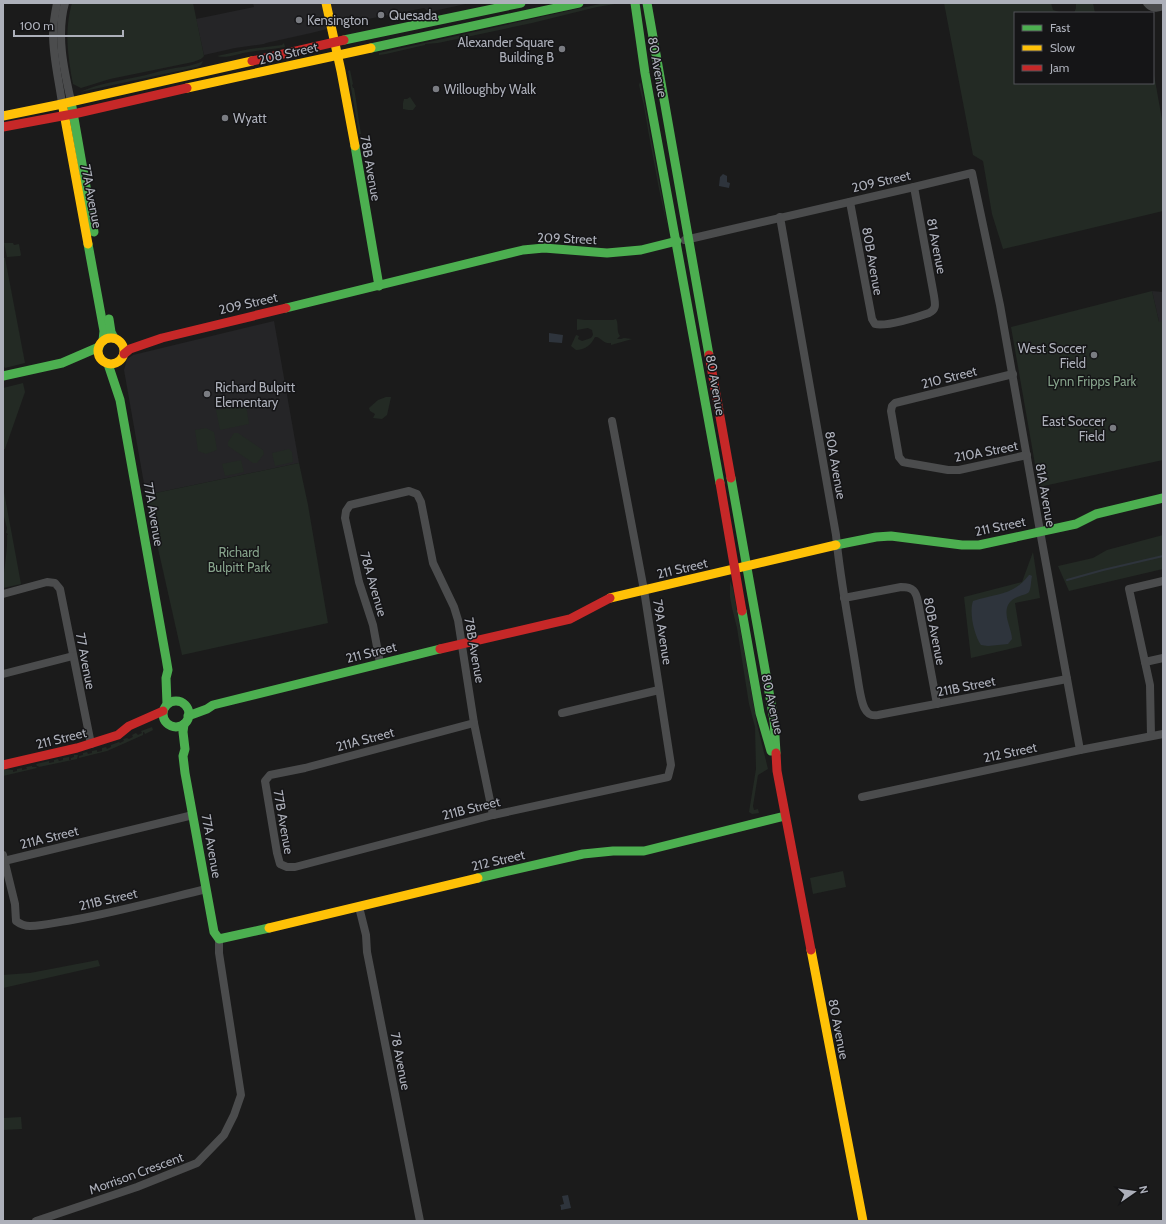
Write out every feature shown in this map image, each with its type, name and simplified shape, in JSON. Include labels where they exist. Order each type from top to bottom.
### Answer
[{"type":"street","points":[[57,3],[53,36],[57,68],[67,102]]},
{"type":"street","points":[[65,3],[61,45],[67,102]]},
{"type":"street","name":"78B Avenue","points":[[326,3],[335,42],[379,286]]},
{"type":"street","name":"208 Street","points":[[3,116],[335,42],[521,3]]},
{"type":"street","name":"208 Street","points":[[3,127],[580,3]]},
{"type":"street","name":"80 Avenue","points":[[634,3],[645,73],[677,242],[760,713],[777,771],[863,1221]]},
{"type":"street","name":"80 Avenue","points":[[647,3],[774,720],[777,771]]},
{"type":"street","points":[[1147,3],[1152,7],[1157,8],[1163,6]]},
{"type":"street","name":"77A Avenue","points":[[67,102],[104,331],[101,344]]},
{"type":"street","name":"77A Avenue","points":[[68,114],[111,332],[118,340]]},
{"type":"street","name":"209 Street","points":[[122,358],[130,349],[162,338],[523,250],[544,248],[607,253],[641,250],[972,173]]},
{"type":"street","name":"81A Avenue","points":[[972,173],[1013,374],[1080,750]]},
{"type":"street","name":"81 Avenue","points":[[875,324],[888,324],[929,314],[934,310],[934,296],[914,187]]},
{"type":"street","name":"80B Avenue","points":[[850,202],[870,312],[875,324]]},
{"type":"street","name":"80A Avenue","points":[[780,217],[835,527],[844,598],[864,707],[870,715]]},
{"type":"street","name":"209 Street","points":[[118,340],[162,338]]},
{"type":"street","points":[[62,363],[101,344],[107,339],[118,340],[123,346],[122,358],[118,368],[120,400]]},
{"type":"street","points":[[101,344],[98,352],[105,362]]},
{"type":"street","points":[[3,376],[62,363],[93,359],[112,364],[122,358]]},
{"type":"street","name":"77A Avenue","points":[[105,362],[120,400],[168,670],[172,677],[176,693],[182,704]]},
{"type":"street","name":"210 Street","points":[[902,462],[899,457],[891,411],[892,406],[895,403],[1013,374]]},
{"type":"street","name":"79A Avenue","points":[[612,421],[644,590],[671,765],[668,776]]},
{"type":"street","name":"210A Street","points":[[902,462],[948,470],[959,470],[1027,455]]},
{"type":"street","name":"78B Avenue","points":[[346,511],[350,505],[409,491],[417,494],[421,502],[434,563],[454,607],[458,620],[474,723],[493,815]]},
{"type":"street","name":"211 Street","points":[[186,720],[198,712],[209,709],[213,705],[380,663],[570,619],[608,599],[837,545],[876,537],[891,536],[979,545],[1076,524],[1096,514],[1163,498]]},
{"type":"street","name":"78A Avenue","points":[[346,511],[345,518],[357,575],[373,625],[380,663]]},
{"type":"street","points":[[1151,736],[1150,685],[1128,589],[1163,581]]},
{"type":"street","name":"77 Avenue","points":[[3,594],[47,582],[55,583],[60,589],[91,744]]},
{"type":"street","name":"80B Avenue","points":[[844,598],[901,587],[911,588],[915,591],[918,599],[936,704]]},
{"type":"street","points":[[3,674],[73,656]]},
{"type":"street","points":[[1145,662],[1163,658]]},
{"type":"street","name":"77A Avenue","points":[[165,708],[166,678],[168,670]]},
{"type":"street","name":"211B Street","points":[[870,715],[873,716],[1067,679]]},
{"type":"street","points":[[562,713],[659,690]]},
{"type":"street","points":[[171,702],[182,704],[188,709],[186,720],[178,726],[169,725],[163,718],[165,708],[171,702]]},
{"type":"street","name":"211 Street","points":[[182,704],[193,706],[207,703],[213,705]]},
{"type":"street","name":"211 Street","points":[[123,732],[129,726],[165,708]]},
{"type":"street","name":"77A Avenue","points":[[186,720],[183,732],[185,749],[183,756],[214,932],[219,939]]},
{"type":"street","name":"211 Street","points":[[3,765],[77,748],[123,732],[131,732],[154,723],[169,725]]},
{"type":"street","name":"211A Street","points":[[265,781],[270,775],[305,768],[474,723]]},
{"type":"street","name":"77A Avenue","points":[[169,725],[178,750],[183,756]]},
{"type":"street","name":"212 Street","points":[[862,796],[1163,734]]},
{"type":"street","name":"211B Street","points":[[282,866],[295,867],[493,815],[668,776]]},
{"type":"street","name":"77B Avenue","points":[[265,781],[276,853],[282,866]]},
{"type":"street","name":"211A Street","points":[[4,858],[193,815]]},
{"type":"street","name":"212 Street","points":[[219,939],[553,860],[583,854],[613,851],[644,851],[785,816]]},
{"type":"street","name":"211B Street","points":[[4,858],[15,904],[16,921],[19,924],[29,926],[86,917],[206,889]]},
{"type":"street","name":"78 Avenue","points":[[359,907],[366,935],[367,952],[420,1221]]},
{"type":"street","name":"Morrison Crescent","points":[[36,1221],[137,1187],[197,1163],[224,1135],[234,1115],[241,1095],[219,939]]},
{"type":"shaded area","points":[[253,3],[470,3],[429,12],[424,8],[368,19],[264,44],[235,48],[204,55],[196,19],[254,7]]},
{"type":"shaded area","points":[[723,174],[727,176],[727,182],[730,183],[729,188],[719,186],[720,177]]},
{"type":"shaded area","points":[[1152,291],[1163,292],[1163,338],[1159,322]]},
{"type":"shaded area","name":"Richard Bulpitt Elementary","points":[[274,321],[299,463],[146,495],[124,370],[127,359],[133,355]]},
{"type":"shaded area","points":[[549,333],[563,335],[562,343],[549,342]]},
{"type":"shaded area","points":[[1029,575],[1032,576],[1029,592],[1013,599],[1008,605],[1007,618],[1012,639],[1008,644],[988,646],[981,645],[978,641],[973,623],[973,601],[1004,593],[1017,587]]},
{"type":"shaded area","points":[[568,1195],[571,1208],[561,1210],[560,1205],[564,1204],[562,1196]]},
{"type":"green space","points":[[72,3],[193,3],[204,56],[193,62],[110,79],[81,88],[73,84],[68,53],[67,34]]},
{"type":"green space","points":[[604,3],[621,3],[379,55],[379,53]]},
{"type":"green space","points":[[944,3],[1051,3],[1053,10],[1059,12],[1014,12],[1014,84],[1154,84],[1154,75],[1163,125],[1163,211],[1003,249],[992,214],[983,161],[973,155]]},
{"type":"green space","points":[[1076,3],[1093,3],[1095,12],[1074,12]]},
{"type":"green space","points":[[284,43],[285,47],[229,56],[217,56],[250,49],[282,45]]},
{"type":"green space","points":[[203,61],[201,65],[197,67],[80,92],[108,83]]},
{"type":"green space","points":[[350,70],[361,134],[359,134],[348,71]]},
{"type":"green space","points":[[640,82],[641,84],[668,230],[639,85]]},
{"type":"green space","points":[[410,97],[416,106],[413,110],[403,109],[404,99]]},
{"type":"green space","points":[[4,243],[13,243],[14,245],[19,244],[21,255],[7,257]]},
{"type":"green space","points":[[3,258],[5,258],[25,363],[5,368],[3,365]]},
{"type":"green space","name":"Lynn Fripps Park","points":[[1152,291],[1159,322],[1163,321],[1163,460],[1039,487],[1011,327]]},
{"type":"green space","points":[[577,319],[616,319],[620,336],[617,339],[632,339],[611,345],[611,343],[607,343],[595,337],[587,346],[576,350],[571,346],[576,335],[579,336],[578,339],[582,341],[591,338],[593,335],[592,330],[588,328],[577,330]]},
{"type":"green space","points":[[23,383],[25,392],[5,449],[3,449],[3,388]]},
{"type":"green space","points":[[391,397],[387,415],[382,419],[373,418],[375,414],[370,411],[369,408],[378,400]]},
{"type":"green space","points":[[246,405],[249,424],[220,430],[216,410]]},
{"type":"green space","points":[[206,428],[214,432],[217,450],[206,454],[198,451],[195,430]]},
{"type":"green space","points":[[234,433],[238,433],[263,450],[264,454],[257,463],[253,463],[228,446],[228,442]]},
{"type":"green space","points":[[289,449],[292,452],[293,462],[275,466],[272,453]]},
{"type":"green space","points":[[241,460],[244,472],[225,476],[222,464]]},
{"type":"green space","name":"Richard Bulpitt Park","points":[[299,463],[308,505],[328,623],[182,655],[146,495]]},
{"type":"green space","points":[[3,492],[21,584],[3,588],[8,535],[6,533],[7,528],[3,513]]},
{"type":"green space","points":[[1163,535],[1163,569],[1069,591],[1058,566],[1093,558],[1107,550]]},
{"type":"green space","points":[[1033,552],[1040,598],[1015,603],[1022,646],[971,658],[964,597],[1022,582]]},
{"type":"green space","points":[[730,581],[733,588],[757,724],[768,769],[758,775],[753,806],[754,810],[758,809],[759,813],[752,814],[749,812],[756,769],[755,727],[749,704],[737,628],[730,597]]},
{"type":"green space","points":[[152,727],[153,730],[145,734],[143,732],[143,735],[107,751],[79,758],[79,756],[83,755],[83,753],[87,752],[88,754],[97,750],[97,752],[102,751],[102,748],[106,747],[107,749],[111,747],[111,745],[124,741],[123,739],[129,739],[133,737],[132,735],[136,733],[138,735],[142,733],[141,731]]},
{"type":"green space","points":[[74,755],[78,755],[77,759],[39,767],[36,764],[49,761],[49,763],[54,762],[54,760],[58,759],[59,761],[63,760],[63,758],[69,757],[69,760],[71,760]]},
{"type":"green space","points":[[32,766],[37,768],[3,776],[3,769],[13,770],[13,772],[17,771],[17,769],[27,769],[26,767]]},
{"type":"green space","points":[[843,871],[846,887],[813,894],[810,878]]},
{"type":"green space","points":[[98,960],[100,966],[3,988],[3,975],[30,973]]},
{"type":"green space","points":[[21,1117],[22,1129],[3,1130],[3,1118]]},
{"type":"waterway","points":[[1067,580],[1163,556]]},
{"type":"traffic: fast","points":[[344,40],[521,3]]},
{"type":"traffic: fast","points":[[371,48],[579,3]]},
{"type":"traffic: fast","points":[[635,3],[645,73],[720,483]]},
{"type":"traffic: fast","points":[[647,3],[709,355]]},
{"type":"traffic: fast","points":[[72,107],[94,232]]},
{"type":"traffic: fast","points":[[355,146],[379,286]]},
{"type":"traffic: fast","points":[[286,308],[523,250],[544,248],[607,253],[641,250],[677,241]]},
{"type":"traffic: fast","points":[[88,244],[104,331],[103,341]]},
{"type":"traffic: fast","points":[[109,319],[111,332],[114,338]]},
{"type":"traffic: fast","points":[[3,376],[62,363],[99,347]]},
{"type":"traffic: fast","points":[[108,364],[120,400],[166,658],[168,670],[166,678],[167,704]]},
{"type":"traffic: fast","points":[[731,478],[774,720],[776,753]]},
{"type":"traffic: fast","points":[[836,545],[876,537],[891,536],[962,545],[979,545],[1076,524],[1096,514],[1163,498]]},
{"type":"traffic: fast","points":[[742,611],[760,713],[771,751]]},
{"type":"traffic: fast","points":[[188,716],[207,709],[213,705],[440,649]]},
{"type":"traffic: fast","points":[[176,701],[185,705],[189,714],[185,723],[176,727],[167,723],[163,714],[167,705],[176,701]]},
{"type":"traffic: fast","points":[[184,724],[183,732],[185,749],[183,756],[185,773],[214,932],[219,939],[269,928]]},
{"type":"traffic: fast","points":[[478,878],[583,854],[613,851],[644,851],[785,816]]},
{"type":"traffic: slow","points":[[326,3],[355,146]]},
{"type":"traffic: slow","points":[[187,88],[371,48]]},
{"type":"traffic: slow","points":[[3,116],[252,61]]},
{"type":"traffic: slow","points":[[63,108],[88,244]]},
{"type":"traffic: slow","points":[[111,338],[120,342],[124,351],[120,360],[111,364],[102,360],[98,351],[102,342],[111,338]]},
{"type":"traffic: slow","points":[[610,598],[836,545]]},
{"type":"traffic: slow","points":[[269,928],[478,878]]},
{"type":"traffic: slow","points":[[811,950],[863,1221]]},
{"type":"traffic: jam","points":[[252,61],[344,40]]},
{"type":"traffic: jam","points":[[3,127],[78,113],[187,88]]},
{"type":"traffic: jam","points":[[124,354],[130,349],[162,338],[286,308]]},
{"type":"traffic: jam","points":[[709,355],[731,478]]},
{"type":"traffic: jam","points":[[720,483],[742,611]]},
{"type":"traffic: jam","points":[[440,649],[570,619],[610,598]]},
{"type":"traffic: jam","points":[[3,765],[77,748],[118,735],[129,726],[163,711]]},
{"type":"traffic: jam","points":[[776,753],[777,771],[811,950]]},
{"type":"place","name":"Quesada","points":[[381,15]]},
{"type":"place","name":"Kensington","points":[[299,20]]},
{"type":"place","name":"Alexander Square Building B","points":[[562,49]]},
{"type":"place","name":"Willoughby Walk","points":[[436,89]]},
{"type":"place","name":"Wyatt","points":[[225,118]]},
{"type":"place","name":"West Soccer Field","points":[[1094,355]]},
{"type":"place","name":"Richard Bulpitt Elementary","points":[[207,394]]},
{"type":"place","name":"East Soccer Field","points":[[1113,428]]}]
